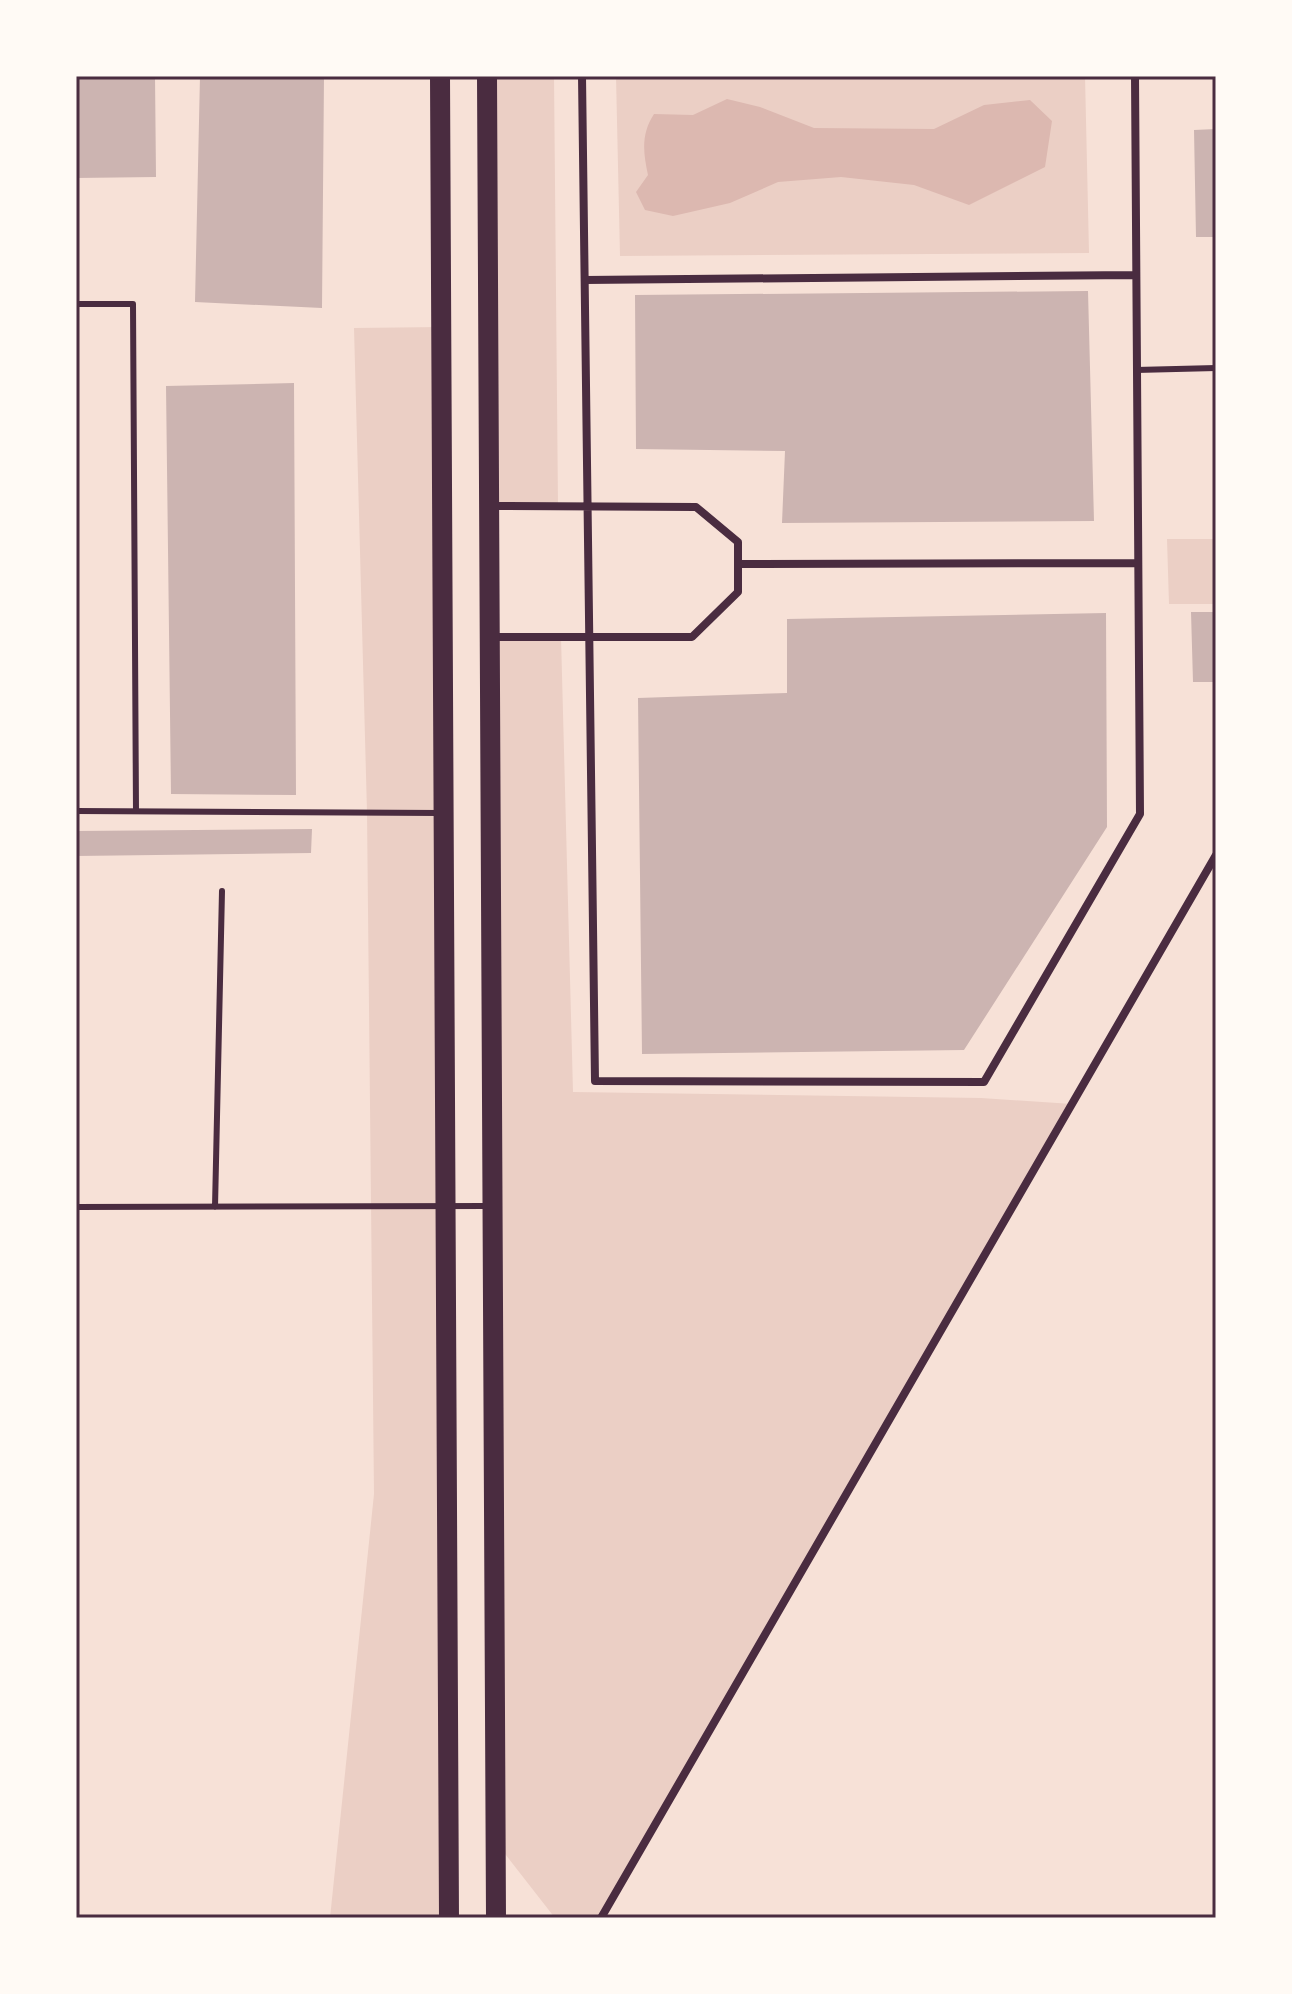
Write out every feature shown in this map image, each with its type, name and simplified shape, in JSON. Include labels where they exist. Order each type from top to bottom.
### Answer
[{"type":"main road","points":[[440,76],[449,1918]]},
{"type":"main road","points":[[487,76],[496,1918]]},
{"type":"street","points":[[582,76],[595,1081],[984,1082],[1140,814],[1135,76]]},
{"type":"street","points":[[585,280],[1135,275]]},
{"type":"street","points":[[489,506],[696,507],[738,542],[738,592],[692,637],[489,637]]},
{"type":"street","points":[[738,564],[1136,563]]},
{"type":"street","points":[[601,1918],[1216,855]]},
{"type":"lane","points":[[76,304],[133,304],[136,811]]},
{"type":"lane","points":[[1136,370],[1216,368]]},
{"type":"lane","points":[[76,811],[444,813]]},
{"type":"lane","points":[[215,1207],[222,891]]},
{"type":"lane","points":[[76,1207],[492,1206]]},
{"type":"shaded area","points":[[487,76],[554,76],[558,506],[489,506]]},
{"type":"shaded area","points":[[616,76],[1085,76],[1089,253],[620,256]]},
{"type":"shaded area","points":[[727,99],[760,107],[814,128],[934,129],[984,105],[1030,100],[1052,121],[1045,167],[969,205],[914,185],[841,177],[778,182],[730,203],[673,216],[645,210],[636,192],[648,175],[644,143],[654,114],[693,115]]},
{"type":"shaded area","points":[[441,327],[449,1918],[330,1918],[374,1494],[367,812],[354,328]]},
{"type":"shaded area","points":[[1167,539],[1216,539],[1216,604],[1169,604]]},
{"type":"shaded area","points":[[489,637],[561,637],[573,1092],[981,1098],[1072,1104],[601,1918],[555,1918],[495,1841]]},
{"type":"building","points":[[76,76],[155,76],[156,177],[76,178]]},
{"type":"building","points":[[200,76],[324,76],[322,308],[195,302]]},
{"type":"building","points":[[1216,129],[1216,237],[1196,237],[1194,130]]},
{"type":"building","points":[[1088,291],[1094,521],[782,523],[785,451],[636,449],[635,295]]},
{"type":"building","points":[[294,383],[296,795],[171,794],[166,386]]},
{"type":"building","points":[[1191,612],[1216,612],[1216,682],[1193,682]]},
{"type":"building","points":[[1106,613],[1107,827],[964,1050],[642,1054],[638,698],[787,693],[787,619]]},
{"type":"building","points":[[312,829],[311,853],[76,856],[76,831]]}]
